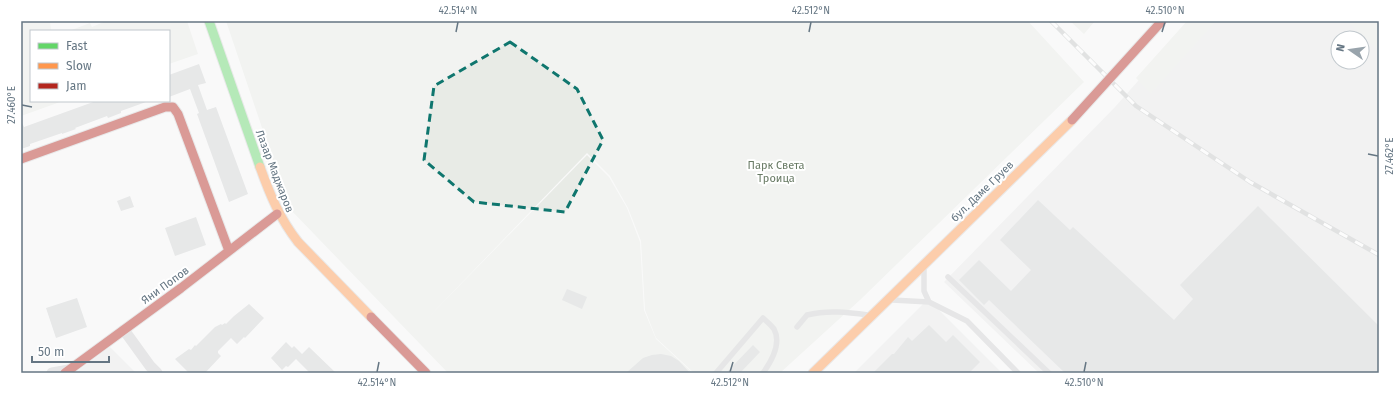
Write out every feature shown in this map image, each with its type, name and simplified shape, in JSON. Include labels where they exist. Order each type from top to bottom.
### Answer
[{"type":"main road","name":"Лазар Маджаров","points":[[209,21],[277,214],[298,242],[426,373]]},
{"type":"main road","name":"бул. Даме Груев","points":[[813,373],[1072,120],[1162,21]]},
{"type":"main road","points":[[21,160],[165,107],[173,107],[178,114],[229,251]]},
{"type":"main road","name":"Яни Попов","points":[[67,372],[181,288],[277,214]]},
{"type":"street","points":[[124,330],[150,366],[157,373]]},
{"type":"street","points":[[52,373],[67,372]]},
{"type":"lane","points":[[924,265],[924,291],[929,302]]},
{"type":"lane","points":[[948,277],[1049,373]]},
{"type":"lane","points":[[887,300],[929,302],[968,321],[1018,373]]},
{"type":"lane","points":[[797,327],[807,314],[819,312],[838,311],[872,315]]},
{"type":"lane","points":[[716,373],[763,318],[774,330],[777,342],[772,361],[763,373]]},
{"type":"highlighted area","points":[[510,42],[577,89],[603,140],[565,212],[474,202],[424,160],[434,86]]},
{"type":"shaded area","points":[[1191,21],[1379,21],[1379,373],[1039,373],[944,282],[1115,107]]},
{"type":"shaded area","points":[[928,299],[1002,373],[854,373]]},
{"type":"shaded area","points":[[110,347],[136,373],[75,373]]},
{"type":"green space","points":[[21,21],[50,21],[51,30],[30,30],[30,102],[60,102],[21,116]]},
{"type":"green space","points":[[106,21],[187,21],[198,54],[170,64],[170,30],[72,30],[90,23],[92,27]]},
{"type":"green space","name":"Парк Света Троица","points":[[226,21],[1028,21],[1084,82],[860,300],[780,373],[694,373],[656,338],[645,310],[641,241],[628,208],[610,176],[587,153],[419,327],[587,155],[609,177],[627,208],[640,242],[644,310],[656,339],[693,373],[448,373],[289,208]]},
{"type":"green space","points":[[1070,21],[1095,21],[1084,34]]},
{"type":"green space","points":[[1187,21],[1216,21],[1151,93],[1136,78]]},
{"type":"green space","points":[[1347,21],[1379,21],[1379,51],[1370,43],[1370,30],[1357,30]]},
{"type":"building","points":[[199,64],[206,83],[198,85],[207,110],[216,107],[248,194],[229,202],[197,114],[199,113],[190,89],[170,97],[170,75]]},
{"type":"building","points":[[93,102],[146,102],[121,111],[121,113],[108,118],[107,116],[75,128],[76,129],[30,144],[30,146],[21,149],[21,123],[24,127]]},
{"type":"building","points":[[130,196],[134,207],[121,211],[117,201]]},
{"type":"building","points":[[1038,200],[1070,230],[1073,227],[1174,320],[1193,299],[1180,285],[1258,206],[1379,326],[1379,373],[1065,373],[989,300],[984,305],[959,280],[979,260],[1011,291],[1031,270],[1000,240]]},
{"type":"building","points":[[196,217],[206,245],[175,256],[165,228]]},
{"type":"building","points":[[567,289],[587,297],[582,309],[562,300]]},
{"type":"building","points":[[77,298],[87,327],[56,338],[46,308]]},
{"type":"building","points":[[249,304],[264,318],[245,338],[244,337],[237,344],[231,338],[218,351],[221,356],[205,373],[189,373],[175,359],[189,349],[191,350],[195,345],[196,346],[215,327],[221,324],[226,324]]},
{"type":"building","points":[[929,325],[946,342],[953,335],[980,362],[969,373],[873,373],[892,354],[894,354],[908,337],[912,341]]},
{"type":"building","points":[[286,342],[292,348],[294,346],[302,354],[309,347],[336,373],[310,373],[296,359],[288,367],[286,366],[282,370],[271,358]]},
{"type":"building","points":[[753,345],[760,352],[740,373],[726,373]]},
{"type":"building","points":[[661,354],[671,356],[679,361],[690,373],[626,373],[643,358]]},
{"type":"railway","points":[[1051,21],[1136,106],[1250,182],[1379,255]]},
{"type":"traffic: fast","points":[[209,21],[260,167]]},
{"type":"traffic: slow","points":[[813,373],[1072,120]]},
{"type":"traffic: slow","points":[[260,167],[276,206],[286,225],[298,242],[371,317]]},
{"type":"traffic: jam","points":[[1072,120],[1162,21]]},
{"type":"traffic: jam","points":[[21,159],[165,107],[173,107],[178,114],[229,251]]},
{"type":"traffic: jam","points":[[65,373],[181,288],[277,214]]},
{"type":"traffic: jam","points":[[371,317],[426,373]]}]
